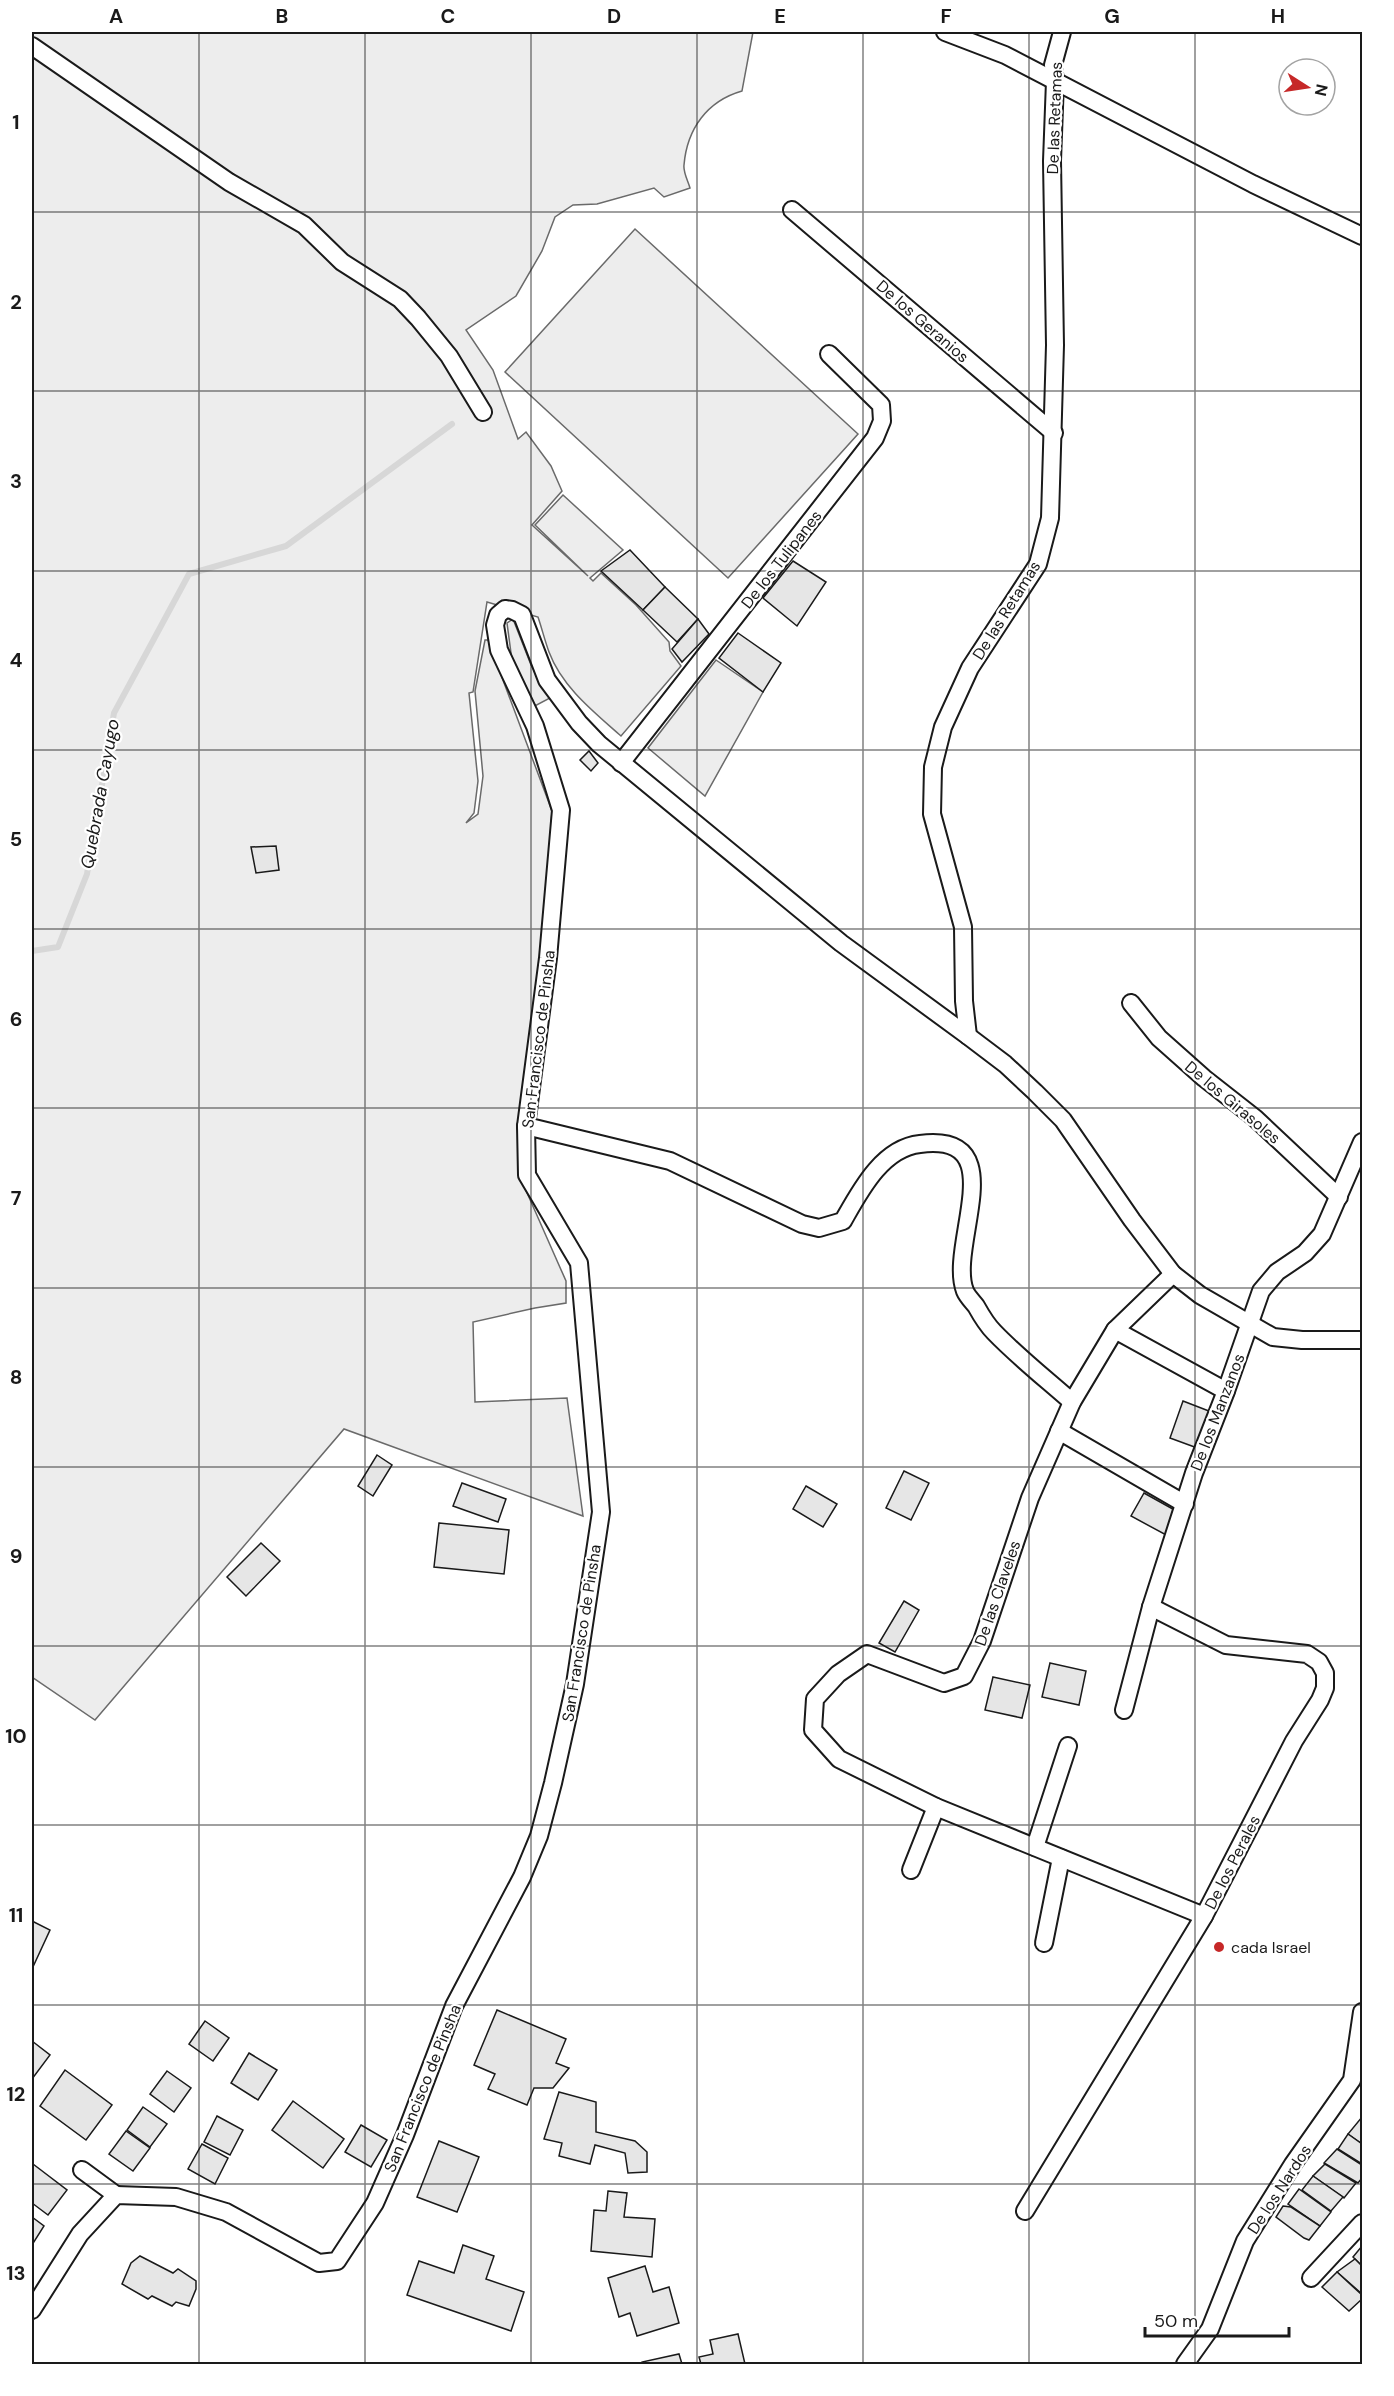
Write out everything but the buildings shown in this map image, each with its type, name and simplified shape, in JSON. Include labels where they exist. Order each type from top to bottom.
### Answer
[{"type":"street","points":[[945,32],[1005,55],[1253,184],[1362,236]]},
{"type":"street","name":"De las Retamas","points":[[968,1036],[964,1000],[963,927],[932,814],[933,766],[943,727],[970,668],[1038,564],[1050,518],[1055,345],[1052,161],[1055,81],[1053,65],[1062,32]]},
{"type":"street","points":[[32,46],[229,182],[304,225],[342,262],[400,299],[449,356],[467,382],[483,412]]},
{"type":"street","name":"De los Geranios","points":[[792,210],[1054,433]]},
{"type":"street","name":"De los Tulipanes","points":[[621,763],[875,438],[882,421],[881,405],[829,354]]},
{"type":"street","name":"San Francisco de Pinsha","points":[[116,2195],[176,2196],[226,2212],[320,2263],[337,2261],[375,2204],[405,2136],[454,2006],[522,1877],[539,1836],[554,1783],[575,1684],[601,1512],[579,1263],[527,1175],[526,1126],[548,958],[561,810],[535,726],[499,650],[495,625],[498,615],[505,609],[522,615],[547,680],[579,723],[621,763]]},
{"type":"street","points":[[621,763],[841,944],[1005,1064],[1064,1120],[1132,1220],[1173,1274],[1200,1295],[1273,1337],[1302,1340],[1362,1340]]},
{"type":"street","name":"De los Girasoles","points":[[1131,1003],[1159,1038],[1204,1078],[1256,1118],[1339,1197]]},
{"type":"street","points":[[526,1126],[670,1161],[802,1224],[819,1228],[843,1221],[857,1197],[887,1157],[914,1144],[939,1141],[955,1146],[964,1154],[972,1171],[963,1266],[965,1290],[992,1331],[1072,1402]]},
{"type":"street","name":"De los Manzanos","points":[[1124,1710],[1151,1607],[1194,1473],[1226,1391],[1261,1290],[1277,1272],[1305,1253],[1322,1234],[1362,1142]]},
{"type":"street","name":"De las Claveles","points":[[1173,1274],[1116,1330],[1072,1402],[1030,1498],[982,1641],[964,1676],[944,1683],[867,1654],[838,1674],[815,1699],[813,1730],[839,1758],[936,1807],[1204,1916]]},
{"type":"street","points":[[1116,1330],[1226,1391]]},
{"type":"street","points":[[1059,1431],[1185,1504]]},
{"type":"street","name":"De los Perales","points":[[1025,2211],[1204,1916],[1294,1741],[1325,1688],[1325,1673],[1319,1662],[1307,1654],[1226,1645],[1151,1607]]},
{"type":"street","points":[[1035,1847],[1068,1746]]},
{"type":"street","points":[[911,1870],[936,1807]]},
{"type":"street","points":[[1044,1943],[1061,1858]]},
{"type":"street","name":"De los Nardos","points":[[1185,2364],[1210,2330],[1245,2241],[1293,2164],[1357,2083],[1362,2012]]},
{"type":"street","points":[[32,2310],[80,2234],[116,2195],[82,2170]]},
{"type":"street","points":[[1311,2278],[1362,2223]]},
{"type":"shaded area","points":[[32,32],[753,32],[742,91],[709,109],[694,128],[689,140],[684,168],[690,188],[664,197],[654,188],[597,204],[573,205],[555,217],[542,251],[516,296],[466,330],[493,370],[518,439],[526,432],[551,466],[562,491],[532,525],[588,576],[535,525],[563,495],[623,550],[590,578],[593,581],[601,573],[636,605],[669,642],[670,651],[681,666],[621,736],[570,688],[562,677],[549,652],[538,617],[487,602],[473,692],[469,693],[478,781],[474,813],[466,823],[478,814],[483,776],[475,691],[485,640],[488,640],[552,811],[545,912],[520,1177],[566,1281],[566,1303],[473,1322],[475,1402],[567,1398],[583,1516],[344,1429],[95,1720],[32,1677]]},
{"type":"shaded area","points":[[635,229],[858,434],[728,578],[505,372]]},
{"type":"shaded area","points":[[513,619],[531,665],[550,698],[531,708],[513,668],[507,623]]},
{"type":"shaded area","points":[[716,660],[763,692],[705,796],[648,748]]},
{"type":"waterway","name":"Quebrada Cayugo","points":[[32,951],[58,947],[87,874],[114,713],[189,574],[286,546],[452,424]]},
{"type":"place","name":"cada Israel","points":[[1219,1947]]}]
